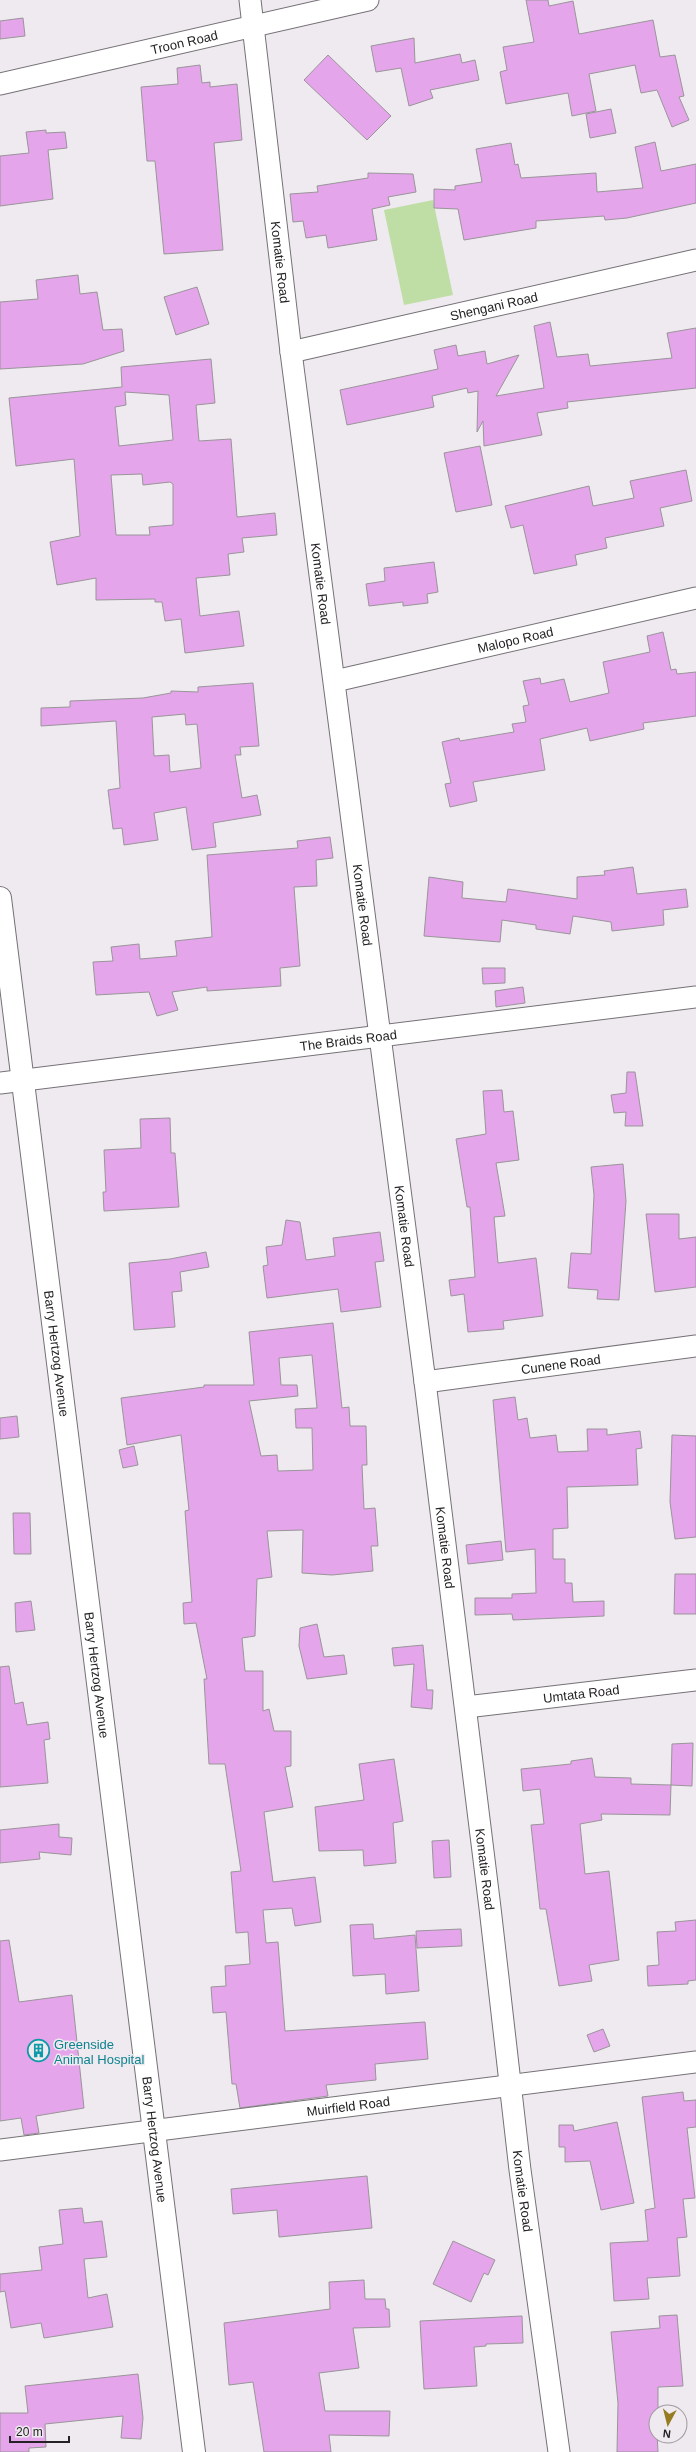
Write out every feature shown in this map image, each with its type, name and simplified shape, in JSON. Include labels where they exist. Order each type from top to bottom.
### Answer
[{"type":"main road","name":"Barry Hertzog Avenue","points":[[0,898],[24,1080],[153,2131],[194,2452]]},
{"type":"street","name":"Komatie Road","points":[[250,0],[291,352],[425,1382],[466,1707],[510,2086],[558,2452]]},
{"type":"street","name":"Troon Road","points":[[0,84],[368,0]]},
{"type":"street","name":"Shengani Road","points":[[291,352],[696,260]]},
{"type":"street","name":"Malopo Road","points":[[335,681],[416,664],[696,598]]},
{"type":"street","name":"The Braids Road","points":[[0,1083],[696,997]]},
{"type":"street","name":"Cunene Road","points":[[425,1382],[696,1346]]},
{"type":"street","name":"Umtata Road","points":[[466,1707],[696,1680]]},
{"type":"street","name":"Muirfield Road","points":[[0,2150],[696,2062]]},
{"type":"green space","points":[[433,200],[453,295],[404,305],[384,210]]},
{"type":"building","points":[[526,0],[548,0],[549,6],[573,1],[579,34],[653,20],[660,57],[675,55],[684,96],[679,97],[689,120],[672,127],[657,90],[641,93],[635,65],[589,74],[596,111],[572,116],[568,93],[506,104],[500,72],[507,70],[503,47],[534,42]]},
{"type":"building","points":[[23,18],[25,36],[0,39],[0,21]]},
{"type":"building","points":[[414,38],[415,63],[460,54],[462,63],[475,60],[479,80],[430,90],[433,98],[409,106],[401,68],[376,72],[371,46]]},
{"type":"building","points":[[328,55],[391,116],[367,140],[304,80]]},
{"type":"building","points":[[200,65],[202,83],[210,82],[210,87],[237,84],[242,140],[214,143],[223,250],[164,254],[155,161],[147,161],[141,87],[178,84],[177,68]]},
{"type":"building","points":[[611,109],[616,133],[590,138],[586,114]]},
{"type":"building","points":[[46,130],[46,133],[65,132],[67,148],[48,150],[53,199],[0,206],[0,156],[29,153],[26,132]]},
{"type":"building","points":[[655,142],[661,171],[696,164],[696,203],[627,218],[605,220],[604,216],[536,221],[536,228],[464,240],[458,209],[434,208],[434,189],[455,190],[455,186],[482,182],[476,149],[511,143],[515,165],[518,164],[521,178],[596,173],[597,192],[643,188],[635,147]]},
{"type":"building","points":[[368,173],[413,174],[416,192],[388,197],[390,205],[372,209],[377,240],[328,248],[326,235],[306,238],[303,221],[293,222],[290,194],[318,192],[317,186],[368,178]]},
{"type":"building","points":[[78,275],[80,294],[97,292],[103,330],[122,329],[124,351],[83,364],[0,369],[0,302],[38,299],[36,280]]},
{"type":"building","points":[[197,287],[209,324],[176,335],[164,297]]},
{"type":"building","points":[[550,322],[557,357],[588,354],[590,366],[672,358],[667,333],[696,328],[696,388],[567,402],[568,408],[537,413],[542,435],[484,446],[483,421],[477,432],[478,391],[468,393],[467,388],[432,396],[434,407],[347,425],[340,390],[438,369],[434,350],[456,345],[458,356],[485,351],[487,364],[519,355],[496,396],[544,388],[534,326]]},
{"type":"building","points":[[211,359],[215,403],[196,405],[199,441],[231,439],[237,517],[275,513],[277,535],[242,538],[244,552],[228,554],[230,575],[196,578],[200,616],[239,611],[244,646],[185,653],[181,619],[165,621],[162,602],[155,602],[155,599],[96,600],[96,578],[57,585],[50,542],[80,536],[74,459],[16,466],[9,398],[122,387],[121,367]],"holes":[[[125,392],[169,395],[173,440],[119,446],[115,407],[126,405]],[[142,474],[143,485],[170,482],[173,484],[173,525],[149,527],[150,535],[116,535],[111,475]]]},
{"type":"building","points":[[480,446],[492,505],[456,512],[444,453]]},
{"type":"building","points":[[686,470],[692,501],[660,508],[664,526],[605,538],[607,548],[575,555],[577,565],[534,574],[523,525],[511,528],[505,506],[589,486],[593,506],[634,498],[630,481]]},
{"type":"building","points":[[434,562],[438,592],[427,594],[428,603],[403,606],[403,602],[369,606],[366,584],[385,581],[384,568]]},
{"type":"building","points":[[663,632],[671,670],[676,669],[677,674],[696,672],[696,716],[643,723],[644,729],[590,741],[587,728],[540,739],[545,770],[473,782],[477,801],[450,807],[445,784],[451,783],[442,742],[459,738],[460,741],[514,732],[512,724],[526,722],[523,706],[529,705],[523,681],[540,678],[541,684],[564,679],[570,702],[609,693],[603,662],[650,652],[647,636]]},
{"type":"building","points":[[253,683],[259,746],[240,747],[241,755],[235,755],[242,798],[257,795],[261,815],[213,823],[216,847],[192,850],[186,807],[154,813],[158,840],[124,845],[122,828],[113,829],[108,790],[120,788],[116,721],[41,726],[41,708],[70,707],[70,701],[143,698],[171,693],[171,691],[198,692],[198,687]],"holes":[[[185,714],[186,725],[197,724],[201,768],[170,772],[169,755],[154,756],[152,717]]]},
{"type":"building","points":[[330,837],[333,858],[316,860],[317,886],[294,887],[300,966],[280,968],[281,986],[207,991],[207,987],[172,992],[178,1010],[157,1016],[149,992],[96,995],[93,962],[113,961],[111,947],[139,944],[140,959],[177,956],[175,941],[212,937],[207,855],[298,848],[297,841]]},
{"type":"building","points":[[633,867],[637,894],[686,889],[688,907],[663,910],[664,925],[612,931],[611,922],[573,916],[570,934],[536,929],[536,925],[502,920],[500,942],[424,936],[429,877],[463,882],[462,898],[506,902],[508,889],[577,899],[577,877],[605,875],[604,871]]},
{"type":"building","points":[[482,968],[505,968],[505,983],[483,984]]},
{"type":"building","points":[[523,987],[525,1003],[496,1007],[495,991]]},
{"type":"building","points":[[627,1072],[635,1072],[643,1126],[625,1126],[626,1112],[614,1113],[611,1095],[626,1093]]},
{"type":"building","points":[[502,1090],[504,1112],[513,1111],[519,1160],[496,1163],[505,1216],[494,1217],[498,1263],[536,1258],[543,1316],[503,1321],[504,1329],[468,1332],[464,1294],[451,1296],[449,1280],[475,1277],[470,1207],[467,1207],[456,1139],[486,1134],[483,1091]]},
{"type":"building","points":[[170,1118],[171,1153],[175,1153],[179,1207],[104,1211],[103,1192],[106,1192],[104,1150],[141,1148],[140,1119]]},
{"type":"building","points":[[623,1164],[626,1201],[619,1300],[597,1299],[598,1290],[568,1288],[571,1253],[591,1254],[594,1195],[591,1167]]},
{"type":"building","points":[[646,1214],[679,1214],[679,1239],[696,1237],[696,1287],[655,1292]]},
{"type":"building","points":[[286,1220],[300,1222],[306,1260],[335,1256],[333,1238],[380,1232],[384,1261],[375,1262],[381,1307],[341,1312],[338,1289],[267,1298],[263,1266],[268,1265],[266,1247],[282,1245]]},
{"type":"building","points":[[206,1252],[209,1267],[180,1272],[182,1291],[172,1292],[175,1327],[134,1330],[129,1263],[170,1259]]},
{"type":"building","points":[[333,1323],[342,1408],[349,1407],[350,1426],[366,1426],[367,1465],[362,1465],[364,1509],[375,1508],[378,1546],[371,1546],[373,1571],[332,1575],[302,1573],[303,1530],[267,1531],[272,1577],[257,1579],[255,1636],[242,1638],[245,1671],[263,1671],[263,1711],[269,1709],[274,1731],[291,1731],[291,1766],[285,1767],[293,1807],[264,1812],[273,1882],[315,1877],[321,1922],[295,1926],[292,1908],[263,1910],[266,1943],[278,1942],[285,2031],[425,2022],[428,2059],[375,2064],[376,2080],[326,2085],[328,2096],[240,2108],[236,2084],[232,2084],[226,2012],[213,2013],[211,1987],[226,1986],[225,1966],[250,1964],[248,1932],[236,1933],[231,1872],[241,1871],[225,1764],[209,1764],[204,1679],[207,1679],[196,1623],[184,1624],[183,1603],[192,1602],[185,1511],[189,1510],[181,1435],[127,1445],[121,1398],[204,1387],[204,1385],[254,1385],[249,1332]],"holes":[[[312,1355],[317,1408],[295,1409],[296,1428],[312,1428],[313,1470],[278,1471],[277,1455],[261,1456],[249,1401],[298,1396],[297,1385],[281,1385],[279,1358]]]},
{"type":"building","points":[[515,1397],[518,1420],[527,1418],[530,1438],[556,1435],[558,1452],[588,1451],[587,1429],[607,1429],[607,1435],[640,1431],[642,1448],[636,1449],[638,1485],[567,1487],[568,1528],[553,1529],[553,1559],[565,1559],[565,1583],[572,1583],[573,1602],[604,1601],[604,1616],[513,1620],[512,1614],[475,1615],[475,1598],[512,1598],[512,1594],[536,1593],[535,1549],[506,1552],[493,1400]]},
{"type":"building","points":[[17,1416],[19,1437],[0,1439],[0,1418]]},
{"type":"building","points":[[672,1435],[696,1436],[696,1537],[675,1539],[670,1502]]},
{"type":"building","points":[[134,1446],[138,1465],[123,1468],[119,1450]]},
{"type":"building","points":[[13,1513],[30,1513],[31,1554],[14,1554]]},
{"type":"building","points":[[501,1541],[503,1560],[468,1564],[466,1545]]},
{"type":"building","points":[[675,1574],[696,1574],[696,1614],[674,1614]]},
{"type":"building","points":[[31,1601],[35,1630],[16,1632],[15,1603]]},
{"type":"building","points":[[317,1624],[324,1657],[344,1655],[347,1674],[307,1679],[299,1646],[300,1628]]},
{"type":"building","points":[[423,1645],[427,1690],[433,1690],[432,1709],[411,1707],[414,1664],[394,1666],[392,1648]]},
{"type":"building","points":[[9,1666],[15,1704],[23,1702],[27,1725],[48,1722],[50,1739],[44,1740],[48,1783],[0,1787],[0,1667]]},
{"type":"building","points":[[693,1743],[692,1786],[671,1785],[672,1744]]},
{"type":"building","points":[[592,1758],[595,1777],[631,1778],[631,1784],[671,1785],[670,1815],[601,1814],[602,1820],[580,1824],[585,1874],[609,1871],[619,1960],[589,1965],[592,1981],[559,1986],[546,1909],[540,1909],[531,1825],[544,1824],[540,1789],[523,1791],[521,1769],[571,1764],[571,1761]]},
{"type":"building","points":[[394,1759],[403,1821],[393,1823],[396,1863],[364,1866],[363,1850],[319,1851],[315,1807],[364,1800],[359,1764]]},
{"type":"building","points":[[59,1824],[59,1837],[72,1838],[71,1855],[39,1852],[40,1859],[0,1863],[0,1830]]},
{"type":"building","points":[[449,1840],[451,1877],[434,1878],[432,1841]]},
{"type":"building","points":[[696,1920],[696,1980],[688,1981],[688,1984],[648,1986],[647,1966],[659,1965],[657,1932],[676,1931],[675,1922]]},
{"type":"building","points":[[373,1924],[374,1939],[415,1935],[419,1991],[386,1994],[385,1974],[353,1976],[350,1925]]},
{"type":"building","points":[[461,1929],[462,1946],[417,1948],[416,1931]]},
{"type":"building","name":"Greenside Animal Hospital","points":[[9,1940],[19,2002],[72,1995],[84,2108],[36,2116],[39,2133],[24,2135],[21,2118],[0,2121],[0,1941]]},
{"type":"building","points":[[603,2029],[610,2046],[594,2052],[587,2035]]},
{"type":"building","points":[[683,2092],[684,2101],[696,2100],[696,2127],[687,2128],[695,2198],[683,2199],[687,2237],[677,2238],[680,2276],[647,2278],[649,2299],[614,2301],[610,2243],[648,2241],[645,2210],[655,2208],[642,2097]]},
{"type":"building","points":[[617,2122],[634,2203],[601,2210],[590,2161],[565,2162],[565,2147],[559,2147],[559,2125],[573,2125],[574,2131]]},
{"type":"building","points":[[367,2176],[372,2228],[279,2237],[277,2210],[233,2214],[231,2189]]},
{"type":"building","points":[[82,2208],[84,2223],[102,2221],[107,2257],[84,2259],[88,2298],[107,2294],[113,2327],[44,2338],[41,2323],[11,2328],[5,2291],[0,2292],[0,2274],[42,2270],[39,2247],[63,2244],[59,2210]]},
{"type":"building","points":[[453,2241],[495,2260],[488,2275],[484,2273],[471,2302],[433,2284]]},
{"type":"building","points":[[364,2280],[365,2299],[385,2299],[386,2309],[389,2309],[390,2327],[353,2328],[359,2368],[319,2373],[325,2411],[390,2411],[389,2436],[329,2435],[331,2452],[264,2452],[253,2382],[229,2385],[224,2323],[330,2309],[329,2282]]},
{"type":"building","points":[[677,2315],[683,2386],[658,2387],[658,2404],[648,2404],[648,2444],[658,2444],[658,2452],[617,2452],[618,2403],[611,2332],[660,2328],[659,2316]]},
{"type":"building","points":[[522,2316],[523,2343],[486,2344],[486,2346],[474,2347],[477,2386],[424,2389],[420,2321]]},
{"type":"building","points":[[138,2374],[143,2418],[141,2439],[121,2438],[123,2416],[45,2424],[46,2447],[29,2448],[29,2452],[0,2452],[0,2413],[28,2413],[25,2386]]},
{"type":"place","name":"Greenside Animal Hospital","points":[[39,2051]]}]
